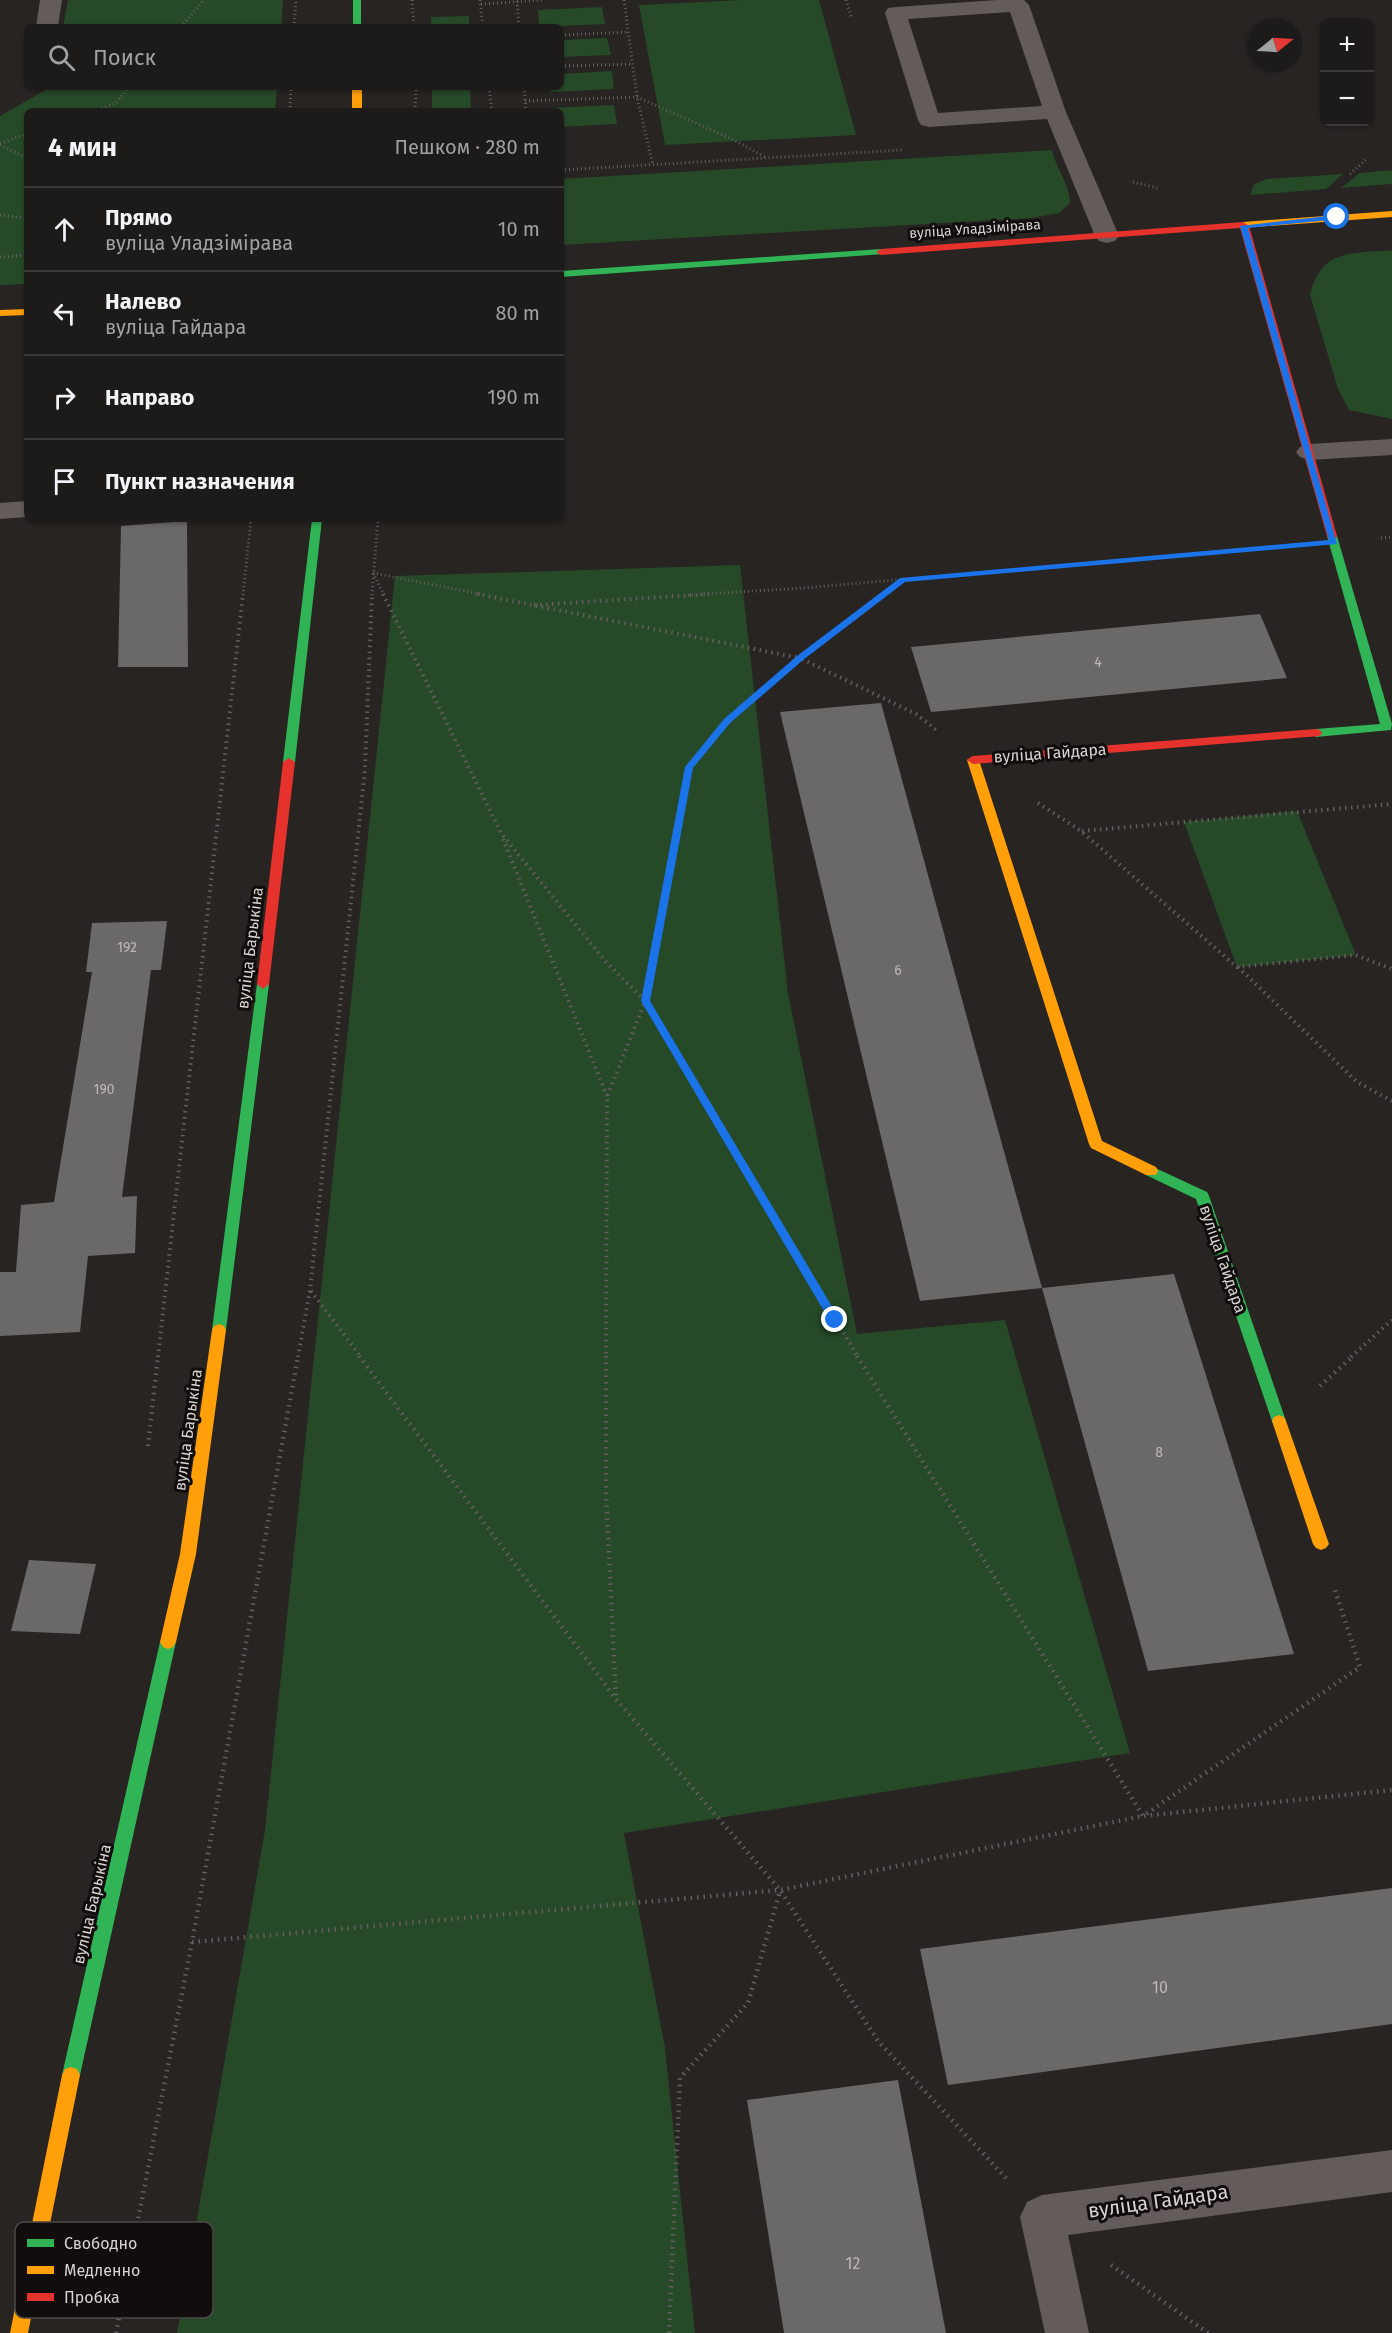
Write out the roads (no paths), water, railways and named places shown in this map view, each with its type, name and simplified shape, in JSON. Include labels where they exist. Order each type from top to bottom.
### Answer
[{"type":"main road","points":[[357,0],[357,24]]},
{"type":"main road","points":[[357,90],[357,108]]},
{"type":"main road","name":"вуліца Уладзімірава","points":[[564,274],[1392,214]]},
{"type":"main road","name":"вуліца Гайдара","points":[[1244,226],[1387,727],[973,759],[1096,1144],[1202,1196],[1321,1544]]},
{"type":"main road","points":[[0,314],[24,312]]},
{"type":"main road","name":"вуліца Барыкіна","points":[[41,2222],[77,2044],[188,1554],[244,1145],[317,522]]},
{"type":"main road","name":"вуліца Барыкіна","points":[[19,2333],[22,2318]]},
{"type":"street","points":[[47,24],[51,0]]},
{"type":"street","points":[[1055,112],[929,120],[896,13],[1017,2],[1055,112],[1107,236]]},
{"type":"street","points":[[1309,452],[1392,447]]},
{"type":"street","points":[[0,511],[24,509]]},
{"type":"street","name":"вуліца Гайдара","points":[[1067,2333],[1042,2217],[1392,2171]]}]
